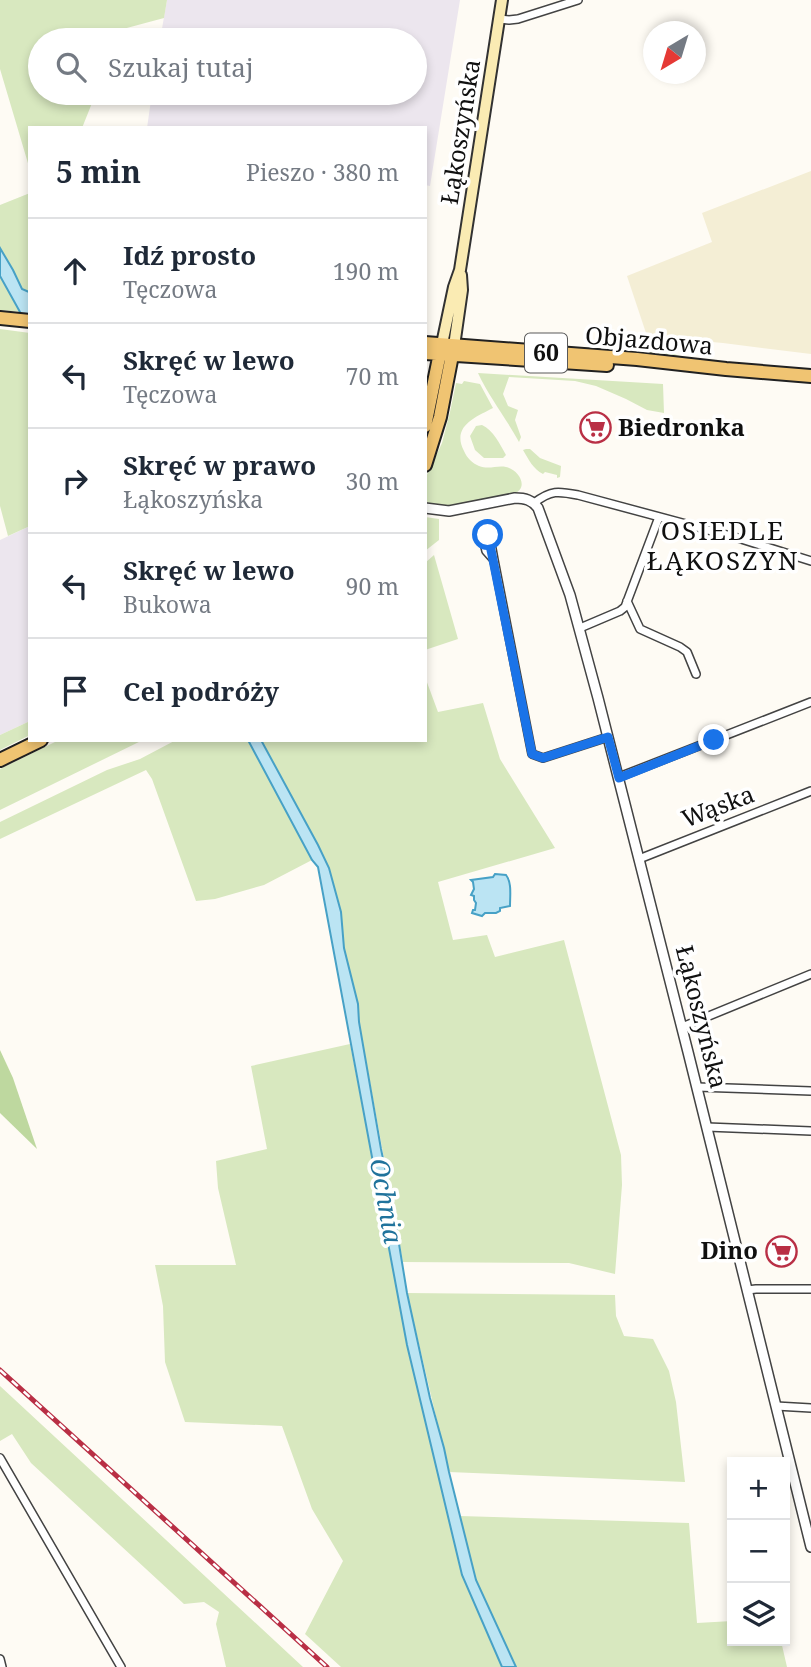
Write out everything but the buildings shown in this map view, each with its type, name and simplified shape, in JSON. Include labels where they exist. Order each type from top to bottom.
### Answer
[{"type":"main road","name":"Łąkoszyńska","points":[[447,350],[454,287],[460,270],[502,0]]},
{"type":"main road","points":[[3,319],[28,321]]},
{"type":"main road","points":[[427,344],[447,350]]},
{"type":"main road","points":[[427,353],[447,350]]},
{"type":"main road","points":[[427,420],[447,350]]},
{"type":"main road","name":"Objazdowa","points":[[447,350],[472,357],[696,371],[726,369]]},
{"type":"main road","name":"Objazdowa","points":[[447,350],[637,359],[811,376]]},
{"type":"main road","points":[[442,371],[472,357]]},
{"type":"main road","points":[[427,360],[442,371]]},
{"type":"main road","points":[[427,459],[437,430],[442,371]]},
{"type":"main road","points":[[0,760],[37,742]]},
{"type":"street","points":[[499,19],[518,19],[579,0]]},
{"type":"street","points":[[427,508],[449,511],[515,498],[525,498],[534,503],[557,491],[738,538],[811,561]]},
{"type":"street","name":"Łąkoszyńska","points":[[534,503],[558,561],[580,628],[811,1547]]},
{"type":"street","points":[[580,628],[625,607],[659,517]]},
{"type":"street","points":[[494,560],[532,754],[543,758],[608,737]]},
{"type":"street","points":[[627,600],[640,629],[687,652],[696,674]]},
{"type":"street","points":[[619,778],[811,702]]},
{"type":"street","name":"Wąska","points":[[639,859],[811,791]]},
{"type":"street","points":[[682,1027],[811,974]]},
{"type":"street","points":[[697,1087],[811,1091]]},
{"type":"street","points":[[707,1127],[811,1131]]},
{"type":"street","points":[[747,1290],[811,1289]]},
{"type":"street","points":[[776,1406],[811,1408]]},
{"type":"street","points":[[0,1458],[121,1667]]},
{"type":"street","points":[[0,1659],[2,1667]]},
{"type":"shaded area","points":[[167,0],[460,0],[430,186],[427,185],[427,126],[147,126],[150,105],[427,105],[427,28],[162,28]]},
{"type":"shaded area","points":[[811,171],[811,354],[647,336],[627,276],[712,242],[702,213]]},
{"type":"shaded area","points":[[28,527],[28,722],[0,735],[0,540]]},
{"type":"green space","points":[[0,0],[167,0],[164,18],[127,28],[28,28],[28,105],[91,105],[83,126],[28,126],[28,163],[0,69]]},
{"type":"green space","points":[[28,194],[28,292],[22,289],[0,248],[0,205]]},
{"type":"green space","points":[[0,276],[15,304],[21,312],[0,310]]},
{"type":"green space","points":[[0,329],[28,333],[28,527],[8,536],[0,506]]},
{"type":"green space","points":[[481,340],[674,354],[689,359],[478,344]]},
{"type":"green space","points":[[478,373],[663,384],[664,413],[647,410],[596,386],[575,381],[509,377],[503,394],[508,406],[518,410],[515,420],[521,437],[519,442]]},
{"type":"green space","points":[[464,381],[480,384],[493,408],[473,419],[463,429],[461,442],[465,454],[479,466],[511,469],[521,479],[522,484],[513,494],[456,506],[434,505],[427,502],[427,475],[442,443],[456,383],[462,384]]},
{"type":"green space","points":[[482,425],[490,430],[499,442],[506,455],[503,458],[484,458],[475,450],[470,436],[476,426]]},
{"type":"green space","points":[[523,450],[561,466],[560,477],[536,470]]},
{"type":"green space","points":[[427,517],[439,519],[439,540],[427,549]]},
{"type":"green space","points":[[434,555],[458,639],[427,649],[427,561]]},
{"type":"green space","points":[[427,682],[438,712],[483,703],[500,759],[555,848],[438,882],[453,940],[487,935],[495,957],[564,940],[621,1155],[622,1185],[615,1274],[569,1263],[403,1262],[359,1022],[358,1004],[344,948],[341,912],[318,845],[262,742],[427,742]]},
{"type":"green space","points":[[28,722],[28,736],[0,750],[0,735]]},
{"type":"green space","points":[[55,742],[139,742],[0,810],[0,769]]},
{"type":"green space","points":[[172,742],[249,742],[312,860],[264,885],[215,899],[196,901],[152,779],[146,770],[0,839],[0,822],[107,770],[140,759]]},
{"type":"green space","points":[[350,1044],[407,1345],[462,1575],[502,1667],[341,1667],[305,1634],[343,1561],[312,1509],[282,1426],[185,1422],[165,1362],[163,1306],[155,1265],[236,1265],[218,1188],[216,1161],[267,1149],[251,1066]]},
{"type":"green space","points":[[0,1050],[13,1078],[37,1149],[0,1113]]},
{"type":"green space","points":[[407,1293],[615,1295],[616,1316],[624,1336],[653,1339],[669,1371],[676,1402],[685,1482],[449,1472]]},
{"type":"green space","points":[[0,1386],[303,1667],[226,1667],[216,1624],[219,1612],[204,1602],[184,1604],[31,1463],[12,1434],[0,1441]]},
{"type":"green space","points":[[460,1516],[689,1523],[697,1623],[727,1621],[727,1646],[782,1646],[787,1667],[516,1667],[476,1580]]},
{"type":"water","points":[[0,248],[22,289],[28,292],[28,326],[0,276]]},
{"type":"water","name":"Ochnia","points":[[249,742],[262,742],[329,868],[341,912],[344,948],[358,1004],[407,1293],[430,1398],[476,1580],[516,1667],[502,1667],[462,1575],[407,1345],[318,867]]},
{"type":"water","points":[[495,874],[506,875],[508,878],[510,906],[482,916],[472,913],[476,903],[471,895],[474,889],[471,880],[493,877]]},
{"type":"railway","points":[[0,1370],[327,1667]]},
{"type":"place","name":"Biedronka","points":[[595,428]]},
{"type":"place","name":"Dino","points":[[781,1251]]},
{"type":"district","name":"OSIEDLE ŁĄKOSZYN","points":[[723,546]]},
{"type":"route","points":[[488,535],[532,754],[543,758],[608,737],[619,778],[714,740]]}]
